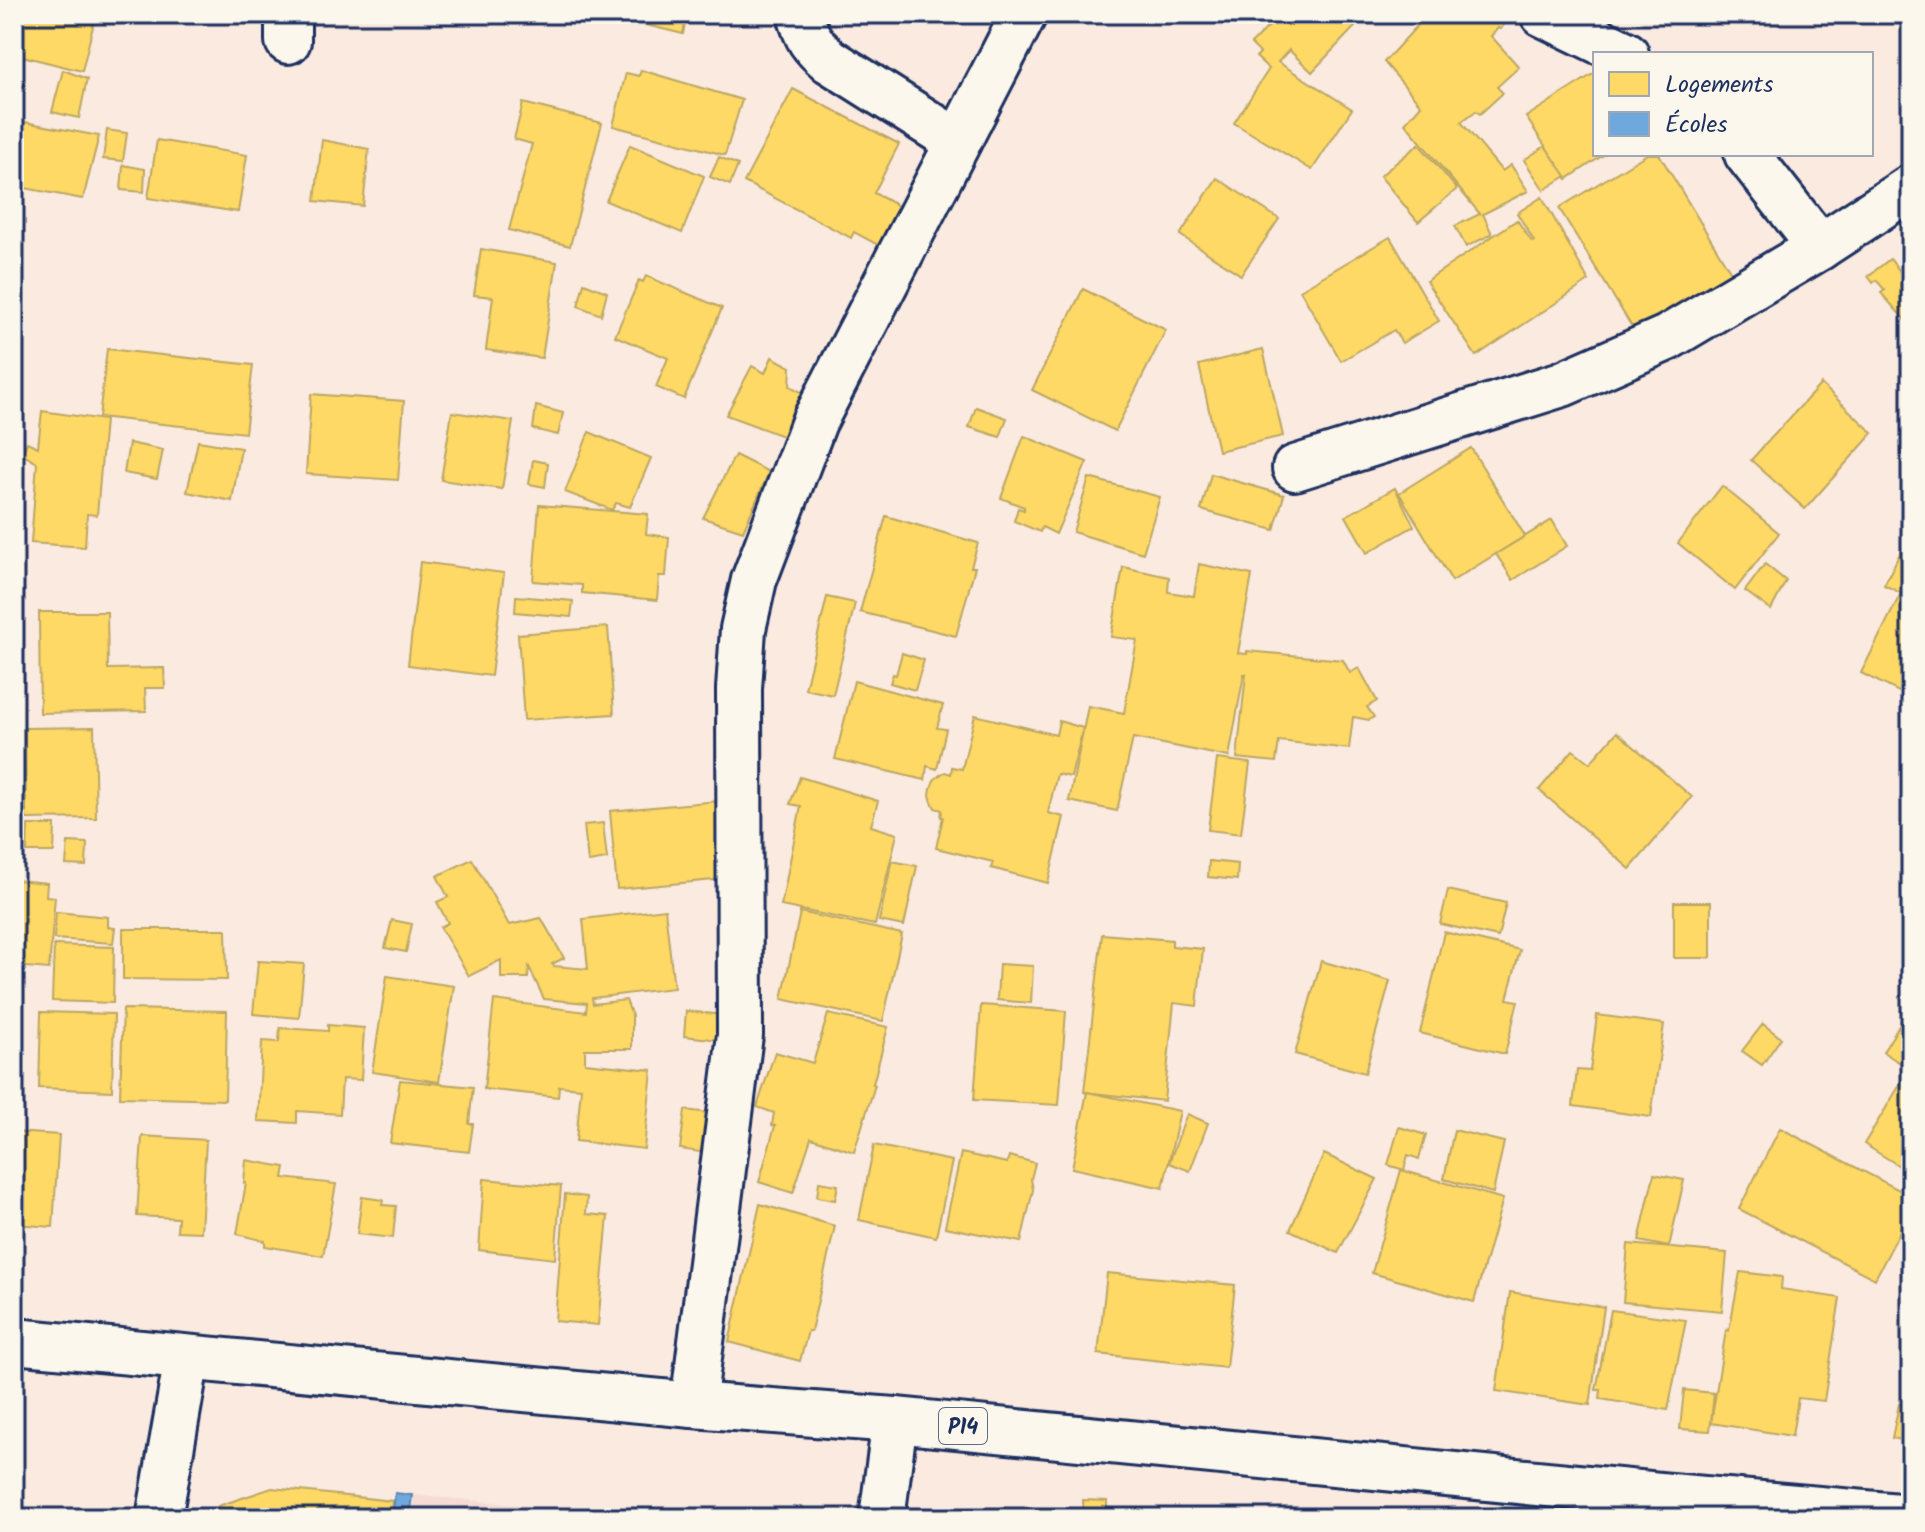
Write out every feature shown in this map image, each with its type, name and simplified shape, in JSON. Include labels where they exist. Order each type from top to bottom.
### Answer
[{"type":"street","points":[[800,14],[806,34],[816,49],[830,61],[958,142]]},
{"type":"street","points":[[693,1405],[740,1035],[739,689],[743,629],[754,580],[814,422],[1024,14]]},
{"type":"street","points":[[1543,14],[1622,52]]},
{"type":"street","points":[[1749,156],[1820,247]]},
{"type":"street","points":[[1295,468],[1562,384],[1667,338],[1820,247],[1911,187]]},
{"type":"street","name":"P14","points":[[14,1341],[693,1405],[895,1420],[1675,1507],[1911,1517]]},
{"type":"street","points":[[159,1518],[187,1358]]},
{"type":"street","points":[[882,1518],[895,1420]]},
{"type":"shaded area","points":[[395,1493],[658,1518],[393,1518]]},
{"type":"building: Logements","points":[[14,14],[96,14],[82,71],[14,54]]},
{"type":"building: Logements","points":[[547,14],[594,14],[592,25]]},
{"type":"building: Logements","points":[[601,14],[687,14],[683,34]]},
{"type":"building: Logements","points":[[1281,14],[1367,14],[1312,72],[1289,50],[1278,62],[1352,109],[1312,170],[1234,123],[1269,69],[1256,57],[1260,53],[1251,44]]},
{"type":"building: Logements","points":[[1428,14],[1502,14],[1509,17],[1501,29],[1498,28],[1491,36],[1519,67],[1497,87],[1503,93],[1480,114],[1476,111],[1461,122],[1502,171],[1511,165],[1528,191],[1483,214],[1492,234],[1466,247],[1455,226],[1480,214],[1405,123],[1421,105],[1384,62]]},
{"type":"building: Logements","points":[[63,70],[87,79],[79,118],[52,112]]},
{"type":"building: Logements","points":[[641,70],[742,100],[725,155],[613,126],[626,73],[639,76]]},
{"type":"building: Logements","points":[[1593,74],[1593,156],[1602,156],[1567,179],[1526,117]]},
{"type":"building: Logements","points":[[793,89],[899,144],[874,193],[911,213],[891,252],[854,232],[851,238],[744,182]]},
{"type":"building: Logements","points":[[523,103],[602,123],[570,246],[509,230],[532,144],[514,139]]},
{"type":"building: Logements","points":[[14,120],[99,136],[83,199],[14,186]]},
{"type":"building: Logements","points":[[107,130],[127,133],[123,161],[103,159]]},
{"type":"building: Logements","points":[[157,140],[247,155],[238,212],[148,198]]},
{"type":"building: Logements","points":[[322,140],[369,149],[363,206],[315,201]]},
{"type":"building: Logements","points":[[1419,144],[1457,189],[1418,222],[1380,176]]},
{"type":"building: Logements","points":[[630,145],[704,176],[682,233],[606,201]]},
{"type":"building: Logements","points":[[1545,146],[1566,176],[1544,190],[1524,160]]},
{"type":"building: Logements","points":[[1644,156],[1660,156],[1733,276],[1637,335],[1559,208]]},
{"type":"building: Logements","points":[[719,157],[738,165],[730,185],[710,177]]},
{"type":"building: Logements","points":[[123,165],[145,169],[144,192],[121,190]]},
{"type":"building: Logements","points":[[1217,178],[1279,219],[1241,275],[1180,235]]},
{"type":"building: Logements","points":[[1542,197],[1589,281],[1476,356],[1426,281],[1517,220],[1534,241],[1517,213]]},
{"type":"building: Logements","points":[[1390,237],[1439,321],[1402,343],[1394,330],[1341,361],[1300,290]]},
{"type":"building: Logements","points":[[481,249],[557,262],[542,358],[486,350],[493,297],[474,295]]},
{"type":"building: Logements","points":[[1890,259],[1904,276],[1911,270],[1911,315],[1905,320],[1881,293],[1885,290],[1868,276]]},
{"type":"building: Logements","points":[[646,276],[722,308],[684,399],[656,387],[668,358],[615,336],[639,280],[643,282]]},
{"type":"building: Logements","points":[[584,283],[607,292],[601,315],[578,306]]},
{"type":"building: Logements","points":[[1083,289],[1166,330],[1115,431],[1032,390]]},
{"type":"building: Logements","points":[[107,349],[253,365],[245,433],[99,417]]},
{"type":"building: Logements","points":[[1263,349],[1283,436],[1218,451],[1199,365]]},
{"type":"building: Logements","points":[[772,357],[791,367],[790,386],[810,397],[788,438],[726,415],[752,366],[765,373]]},
{"type":"building: Logements","points":[[1821,384],[1873,433],[1805,509],[1751,460]]},
{"type":"building: Logements","points":[[311,394],[404,401],[398,480],[306,474]]},
{"type":"building: Logements","points":[[536,406],[563,413],[558,435],[533,429]]},
{"type":"building: Logements","points":[[976,407],[1007,418],[1000,437],[969,427]]},
{"type":"building: Logements","points":[[42,411],[105,420],[97,515],[87,514],[85,547],[31,543],[37,463],[22,454],[27,442],[38,447]]},
{"type":"building: Logements","points":[[452,412],[513,421],[502,489],[441,480]]},
{"type":"building: Logements","points":[[589,432],[651,458],[630,507],[616,503],[612,510],[565,492]]},
{"type":"building: Logements","points":[[1024,436],[1087,462],[1056,534],[1042,527],[1040,532],[1014,521],[1018,508],[1024,510],[1024,507],[1001,498]]},
{"type":"building: Logements","points":[[198,441],[241,448],[232,501],[187,492]]},
{"type":"building: Logements","points":[[129,443],[163,450],[157,479],[124,473]]},
{"type":"building: Logements","points":[[1471,448],[1525,536],[1452,581],[1399,493]]},
{"type":"building: Logements","points":[[735,455],[769,472],[743,531],[703,518]]},
{"type":"building: Logements","points":[[533,460],[548,463],[545,487],[529,484]]},
{"type":"building: Logements","points":[[1211,474],[1284,495],[1274,530],[1201,510]]},
{"type":"building: Logements","points":[[1089,478],[1160,497],[1143,553],[1073,532]]},
{"type":"building: Logements","points":[[1722,486],[1779,533],[1735,590],[1678,543]]},
{"type":"building: Logements","points":[[1395,488],[1414,526],[1367,553],[1346,516]]},
{"type":"building: Logements","points":[[539,505],[648,514],[646,534],[669,537],[666,576],[659,576],[657,600],[582,593],[582,585],[533,581]]},
{"type":"building: Logements","points":[[886,516],[978,543],[971,567],[975,567],[956,636],[860,612]]},
{"type":"building: Logements","points":[[1552,520],[1567,546],[1513,580],[1496,554]]},
{"type":"building: Logements","points":[[1903,547],[1911,551],[1911,698],[1861,673],[1901,593],[1884,585]]},
{"type":"building: Logements","points":[[420,562],[504,573],[491,676],[408,665]]},
{"type":"building: Logements","points":[[1199,564],[1252,575],[1238,653],[1247,654],[1247,651],[1343,660],[1350,673],[1359,668],[1377,701],[1367,707],[1374,717],[1369,720],[1353,717],[1349,749],[1279,741],[1276,762],[1237,758],[1244,674],[1229,757],[1133,738],[1117,811],[1069,801],[1088,706],[1124,713],[1137,640],[1111,637],[1123,567],[1169,577],[1168,592],[1194,596]]},
{"type":"building: Logements","points":[[1765,564],[1786,581],[1771,610],[1745,591]]},
{"type":"building: Logements","points":[[516,596],[573,601],[571,617],[515,612]]},
{"type":"building: Logements","points":[[827,597],[855,603],[833,695],[805,689]]},
{"type":"building: Logements","points":[[39,612],[107,612],[108,669],[164,668],[165,688],[145,688],[146,711],[40,713]]},
{"type":"building: Logements","points":[[608,627],[614,714],[524,720],[518,634]]},
{"type":"building: Logements","points":[[902,653],[924,660],[915,690],[890,683],[893,674],[896,675]]},
{"type":"building: Logements","points":[[854,681],[943,705],[937,728],[946,729],[937,769],[927,766],[925,780],[835,759]]},
{"type":"building: Logements","points":[[975,715],[1056,735],[1059,721],[1083,728],[1071,777],[1057,774],[1048,813],[1064,817],[1048,883],[991,868],[993,862],[936,848],[943,817],[942,810],[935,808],[932,802],[931,788],[940,775],[945,772],[951,774],[952,767],[962,769]]},
{"type":"building: Logements","points":[[94,727],[96,818],[26,819],[25,728]]},
{"type":"building: Logements","points":[[1617,732],[1692,797],[1630,869],[1539,790],[1573,750],[1590,763]]},
{"type":"building: Logements","points":[[1217,759],[1250,763],[1241,834],[1208,830]]},
{"type":"building: Logements","points":[[800,777],[878,801],[871,826],[897,834],[875,925],[781,906],[801,806],[790,804]]},
{"type":"building: Logements","points":[[729,800],[736,878],[617,889],[610,811]]},
{"type":"building: Logements","points":[[603,823],[607,859],[588,862],[584,825]]},
{"type":"building: Logements","points":[[28,825],[55,825],[54,852],[27,852]]},
{"type":"building: Logements","points":[[68,842],[87,843],[86,866],[66,865]]},
{"type":"building: Logements","points":[[472,859],[509,925],[541,918],[564,958],[552,964],[554,966],[588,969],[583,919],[665,909],[674,988],[592,998],[593,1004],[626,1000],[632,1016],[632,1049],[585,1049],[585,1063],[652,1070],[644,1149],[576,1141],[581,1088],[559,1086],[558,1097],[484,1089],[494,1000],[586,1012],[587,1003],[544,999],[529,967],[528,978],[501,978],[501,960],[469,976],[440,927],[448,923],[437,902],[448,897],[437,876]]},
{"type":"building: Logements","points":[[892,861],[917,866],[904,926],[879,921]]},
{"type":"building: Logements","points":[[1209,861],[1238,864],[1237,880],[1208,877]]},
{"type":"building: Logements","points":[[16,880],[47,883],[46,896],[55,897],[49,969],[14,966]]},
{"type":"building: Logements","points":[[1448,890],[1506,903],[1498,937],[1440,924]]},
{"type":"building: Logements","points":[[1674,902],[1711,902],[1711,958],[1674,958]]},
{"type":"building: Logements","points":[[56,912],[108,917],[108,927],[115,928],[113,943],[54,939]]},
{"type":"building: Logements","points":[[800,912],[902,934],[883,1021],[782,999]]},
{"type":"building: Logements","points":[[392,920],[412,924],[406,952],[385,948]]},
{"type":"building: Logements","points":[[123,929],[226,929],[227,980],[123,979]]},
{"type":"building: Logements","points":[[1444,932],[1520,950],[1507,999],[1518,1001],[1505,1054],[1420,1033]]},
{"type":"building: Logements","points":[[1102,934],[1172,940],[1172,946],[1203,949],[1197,1006],[1174,1003],[1164,1101],[1084,1092]]},
{"type":"building: Logements","points":[[54,945],[114,947],[113,1003],[52,1001]]},
{"type":"building: Logements","points":[[258,961],[304,964],[299,1018],[253,1014]]},
{"type":"building: Logements","points":[[1321,961],[1390,981],[1365,1073],[1295,1054]]},
{"type":"building: Logements","points":[[999,964],[1033,966],[1031,1003],[997,1000]]},
{"type":"building: Logements","points":[[387,976],[454,986],[439,1082],[372,1072]]},
{"type":"building: Logements","points":[[981,1005],[1066,1011],[1059,1105],[974,1100]]},
{"type":"building: Logements","points":[[1911,1006],[1911,1070],[1883,1052]]},
{"type":"building: Logements","points":[[123,1009],[227,1011],[225,1100],[120,1097]]},
{"type":"building: Logements","points":[[686,1011],[723,1015],[720,1040],[684,1036]]},
{"type":"building: Logements","points":[[41,1012],[114,1014],[112,1091],[39,1088]]},
{"type":"building: Logements","points":[[828,1014],[888,1027],[875,1085],[854,1152],[811,1138],[793,1193],[759,1182],[775,1126],[772,1125],[774,1113],[757,1107],[775,1052],[813,1063]]},
{"type":"building: Logements","points":[[1597,1015],[1664,1024],[1651,1117],[1573,1106],[1577,1070],[1590,1071]]},
{"type":"building: Logements","points":[[1763,1024],[1781,1038],[1762,1065],[1742,1051]]},
{"type":"building: Logements","points":[[328,1025],[364,1028],[361,1080],[342,1079],[340,1114],[297,1111],[297,1123],[258,1121],[262,1041],[279,1042],[280,1028],[328,1031]]},
{"type":"building: Logements","points":[[1909,1070],[1911,1180],[1906,1178],[1909,1172],[1864,1144]]},
{"type":"building: Logements","points":[[400,1080],[473,1087],[469,1152],[390,1143]]},
{"type":"building: Logements","points":[[1087,1092],[1180,1111],[1163,1188],[1072,1168]]},
{"type":"building: Logements","points":[[685,1110],[725,1115],[706,1153],[680,1149]]},
{"type":"building: Logements","points":[[1187,1114],[1208,1123],[1190,1171],[1169,1163]]},
{"type":"building: Logements","points":[[1399,1127],[1426,1135],[1419,1159],[1408,1155],[1404,1170],[1388,1165]]},
{"type":"building: Logements","points":[[1780,1128],[1911,1196],[1911,1210],[1875,1279],[1739,1209]]},
{"type":"building: Logements","points":[[1454,1130],[1504,1142],[1493,1193],[1444,1179]]},
{"type":"building: Logements","points":[[14,1132],[59,1135],[53,1227],[14,1224]]},
{"type":"building: Logements","points":[[142,1136],[206,1140],[201,1232],[177,1231],[178,1218],[137,1216]]},
{"type":"building: Logements","points":[[874,1145],[952,1161],[936,1237],[859,1220]]},
{"type":"building: Logements","points":[[961,1153],[1007,1163],[1009,1156],[1035,1163],[1031,1179],[1033,1190],[1021,1242],[945,1227]]},
{"type":"building: Logements","points":[[1324,1154],[1377,1179],[1338,1253],[1290,1230]]},
{"type":"building: Logements","points":[[246,1160],[285,1167],[283,1178],[336,1184],[323,1256],[265,1246],[265,1241],[237,1234],[246,1183]]},
{"type":"building: Logements","points":[[1401,1170],[1503,1199],[1474,1302],[1372,1273]]},
{"type":"building: Logements","points":[[1654,1174],[1684,1180],[1669,1247],[1639,1241]]},
{"type":"building: Logements","points":[[484,1179],[561,1186],[555,1259],[479,1250]]},
{"type":"building: Logements","points":[[819,1182],[838,1185],[835,1200],[817,1197]]},
{"type":"building: Logements","points":[[565,1194],[587,1197],[586,1214],[608,1216],[598,1325],[555,1321]]},
{"type":"building: Logements","points":[[362,1197],[383,1200],[382,1205],[396,1206],[393,1238],[357,1234]]},
{"type":"building: Logements","points":[[760,1204],[835,1226],[811,1331],[808,1331],[800,1361],[729,1342]]},
{"type":"building: Logements","points":[[1628,1244],[1727,1253],[1722,1311],[1623,1302]]},
{"type":"building: Logements","points":[[1740,1272],[1782,1277],[1781,1289],[1840,1298],[1824,1401],[1798,1398],[1792,1436],[1711,1423],[1726,1330],[1729,1331]]},
{"type":"building: Logements","points":[[1107,1273],[1235,1285],[1226,1368],[1098,1354]]},
{"type":"building: Logements","points":[[1510,1292],[1604,1307],[1590,1405],[1496,1391]]},
{"type":"building: Logements","points":[[1611,1310],[1686,1320],[1668,1410],[1600,1399],[1601,1390],[1596,1390]]},
{"type":"building: Logements","points":[[1684,1390],[1714,1393],[1710,1431],[1680,1429]]},
{"type":"building: Logements","points":[[1899,1404],[1911,1406],[1911,1442],[1892,1438]]},
{"type":"building: Logements","points":[[272,1488],[392,1501],[390,1518],[216,1518],[218,1506]]},
{"type":"building: Logements","points":[[1083,1500],[1107,1501],[1107,1518],[1084,1518]]},
{"type":"building: Écoles","points":[[395,1493],[412,1495],[409,1518],[392,1518]]}]
